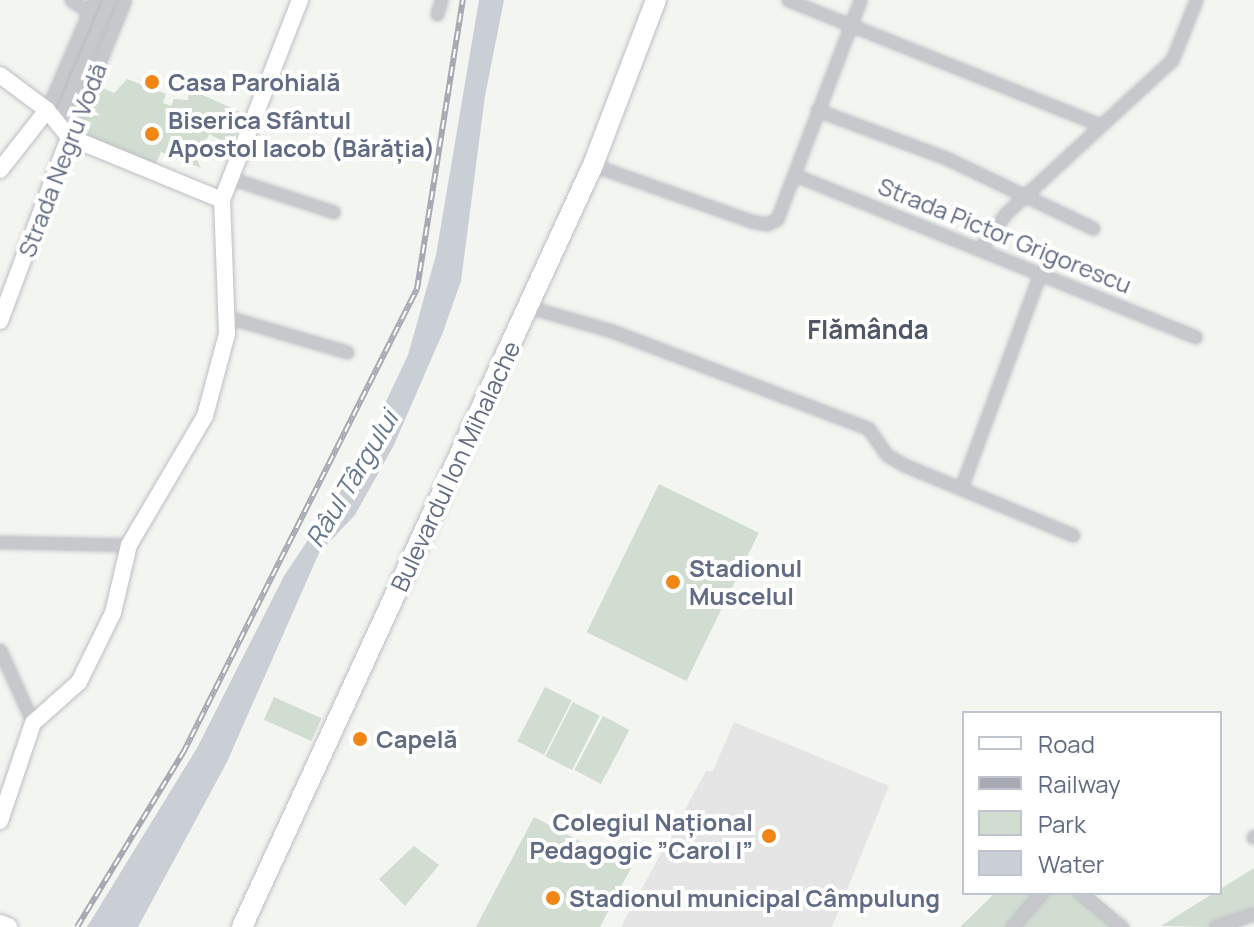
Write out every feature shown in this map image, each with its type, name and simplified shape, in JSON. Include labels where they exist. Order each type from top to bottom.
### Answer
[{"type":"highway","name":"Bulevardul Ion Mihalache","points":[[242,927],[593,165],[656,0]]},
{"type":"main road","points":[[0,821],[33,723],[79,682],[113,613],[129,545],[196,437],[224,352],[228,317],[222,200],[300,0]]},
{"type":"main road","points":[[0,75],[52,117],[69,137],[222,200]]},
{"type":"main road","points":[[0,170],[52,117]]},
{"type":"main road","name":"Strada Negru Vodă","points":[[0,321],[69,137]]},
{"type":"main road","points":[[0,924],[7,927]]},
{"type":"street","points":[[71,0],[89,12]]},
{"type":"street","points":[[52,117],[94,0]]},
{"type":"street","points":[[52,117],[109,0]]},
{"type":"street","name":"Strada Negru Vodă","points":[[69,137],[125,0]]},
{"type":"street","points":[[437,14],[441,0]]},
{"type":"street","points":[[788,0],[851,21],[1101,125]]},
{"type":"street","points":[[593,165],[767,224],[777,219],[860,0]]},
{"type":"street","points":[[982,246],[1005,214],[1172,60],[1196,0]]},
{"type":"street","points":[[817,110],[946,158],[1093,228]]},
{"type":"street","name":"Strada Pictor Grigorescu","points":[[795,175],[982,246],[1196,337]]},
{"type":"street","points":[[230,178],[334,212]]},
{"type":"street","points":[[961,488],[1040,273]]},
{"type":"street","points":[[529,307],[612,331],[868,428],[887,455],[1073,535]]},
{"type":"street","points":[[228,317],[347,352]]},
{"type":"street","points":[[0,542],[129,545]]},
{"type":"street","points":[[0,650],[33,723]]},
{"type":"street","points":[[1012,927],[1039,895]]},
{"type":"street","points":[[1082,895],[1122,927]]},
{"type":"street","points":[[1215,927],[1254,914]]},
{"type":"shaded area","name":"Colegiul Național Pedagogic ”Carol I”","points":[[734,722],[889,786],[832,927],[621,927],[706,771],[713,771]]},
{"type":"green space","points":[[97,0],[124,0],[74,118],[50,105]]},
{"type":"green space","points":[[127,79],[166,94],[163,103],[171,106],[174,99],[188,100],[189,89],[245,114],[230,145],[209,134],[197,160],[201,168],[161,152],[154,168],[85,140],[91,124],[84,121],[98,86],[114,93]]},
{"type":"green space","name":"Stadionul Muscelul","points":[[659,484],[759,533],[686,681],[587,632]]},
{"type":"green space","points":[[545,687],[572,701],[544,755],[517,741]]},
{"type":"green space","points":[[274,697],[322,718],[311,741],[264,720]]},
{"type":"green space","points":[[573,702],[600,716],[572,770],[545,756]]},
{"type":"green space","points":[[603,716],[629,730],[601,784],[574,770]]},
{"type":"green space","name":"Stadionul municipal Câmpulung","points":[[534,817],[631,868],[600,927],[476,927]]},
{"type":"green space","points":[[414,846],[439,865],[405,906],[379,879]]},
{"type":"green space","points":[[1254,868],[1254,912],[1206,927],[1161,926],[1211,895],[1222,895],[1222,888]]},
{"type":"green space","points":[[993,895],[1094,895],[1130,927],[960,927]]},
{"type":"water","name":"Râul Târgului","points":[[479,0],[504,0],[485,96],[461,281],[443,332],[394,445],[355,515],[319,553],[227,762],[138,927],[87,927],[197,748],[284,576],[351,475],[408,355],[436,255]]},
{"type":"railway","points":[[77,927],[183,753],[417,289],[463,0]]},
{"type":"place","name":"Casa Parohială","points":[[152,82]]},
{"type":"place","name":"Biserica Sfântul Apostol Iacob (Bărăția)","points":[[152,134]]},
{"type":"place","name":"Stadionul Muscelul","points":[[673,582]]},
{"type":"place","name":"Capelă","points":[[360,739]]},
{"type":"place","name":"Colegiul Național Pedagogic ”Carol I”","points":[[769,836]]},
{"type":"place","name":"Stadionul municipal Câmpulung","points":[[553,898]]},
{"type":"district","name":"Flămânda","points":[[868,330]]}]
